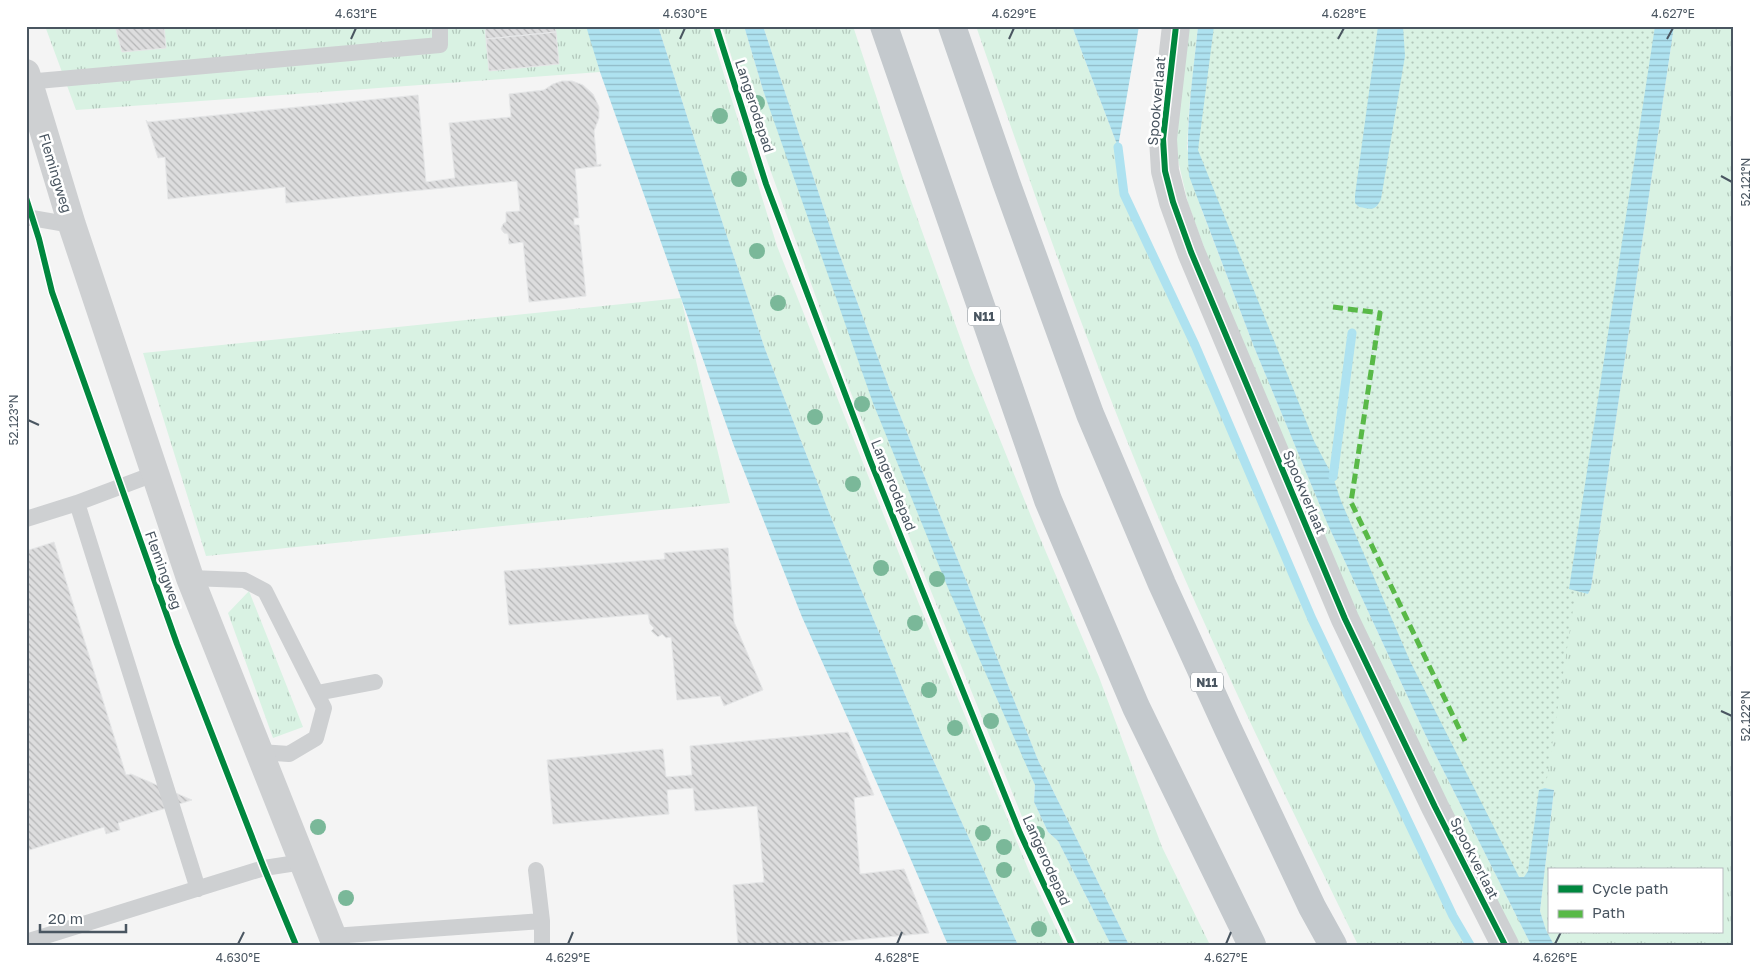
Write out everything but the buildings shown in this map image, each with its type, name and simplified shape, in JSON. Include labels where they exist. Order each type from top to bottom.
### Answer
[{"type":"highway","name":"N11","points":[[884,26],[1048,500],[1136,707],[1252,945]]},
{"type":"highway","name":"N11","points":[[952,26],[1028,245],[1090,414],[1162,584],[1224,721],[1312,907],[1333,945]]},
{"type":"street","name":"Spookverlaat","points":[[1176,26],[1163,139],[1165,171],[1173,202],[1192,252],[1345,619],[1435,807],[1505,945]]},
{"type":"street","name":"Flemingweg","points":[[27,79],[72,225],[190,578],[334,940]]},
{"type":"lane","points":[[27,79],[440,45],[440,26]]},
{"type":"lane","points":[[26,217],[72,225]]},
{"type":"lane","points":[[26,519],[77,503],[154,474]]},
{"type":"lane","points":[[77,503],[198,889]]},
{"type":"lane","points":[[190,578],[244,580],[265,591],[324,708],[316,738],[289,754],[260,752]]},
{"type":"lane","points":[[317,693],[375,682]]},
{"type":"lane","points":[[26,942],[264,868],[304,862]]},
{"type":"lane","points":[[536,870],[542,921],[542,945]]},
{"type":"lane","points":[[334,940],[542,921]]},
{"type":"green space","points":[[45,26],[587,26],[600,72],[76,110]]},
{"type":"green space","points":[[658,26],[709,26],[777,246],[919,604],[1031,876],[1064,945],[1018,945],[925,742],[836,530],[765,349]]},
{"type":"green space","points":[[722,26],[744,26],[763,90],[1035,785],[1034,802],[1048,832],[1058,841],[1111,945],[1079,945],[1048,881],[845,378],[742,91]]},
{"type":"green space","points":[[763,26],[853,26],[904,181],[971,368],[1099,677],[1162,847],[1210,945],[1129,945],[1038,760],[890,390],[836,245]]},
{"type":"green space","points":[[976,26],[1072,26],[1118,147],[1124,194],[1195,345],[1312,619],[1453,916],[1470,945],[1358,945],[1225,668],[1151,500],[1104,383],[1060,265]]},
{"type":"green space","points":[[1184,26],[1198,26],[1187,148],[1201,208],[1254,347],[1328,525],[1425,734],[1531,945],[1514,945],[1414,741],[1248,369],[1188,203],[1177,156],[1177,120]]},
{"type":"green space","points":[[1208,26],[1663,26],[1527,908],[1309,449],[1195,148]]},
{"type":"green space","points":[[1627,26],[1588,594],[1591,588],[1674,26],[1734,26],[1734,945],[1554,945],[1548,934],[1722,934],[1722,868],[1548,868],[1548,934],[1540,911],[1554,790],[1545,788]]},
{"type":"green space","points":[[681,298],[730,503],[206,556],[143,353]]},
{"type":"green space","points":[[249,591],[303,727],[273,738],[228,613]]},
{"type":"water","points":[[586,26],[658,26],[765,349],[836,530],[925,742],[1018,945],[948,945],[802,617],[734,446],[600,72]]},
{"type":"water","points":[[744,26],[763,26],[836,245],[890,390],[1038,760],[1129,945],[1111,945],[1058,841],[1048,832],[1034,802],[1035,785],[948,588],[873,403],[763,90]]},
{"type":"water","points":[[1072,26],[1139,26],[1118,147]]},
{"type":"water","points":[[1198,26],[1214,26],[1198,150],[1314,441],[1333,477],[1341,501],[1410,661],[1519,877],[1524,877],[1528,871],[1539,790],[1545,788],[1554,790],[1540,911],[1546,930],[1554,945],[1531,945],[1425,734],[1328,525],[1254,347],[1189,176],[1188,138]]},
{"type":"water","points":[[1378,26],[1403,26],[1405,56],[1381,199],[1375,208],[1370,209],[1359,207],[1355,203],[1355,195]]},
{"type":"water","points":[[1655,26],[1674,26],[1591,588],[1588,594],[1569,589]]},
{"type":"waterway","points":[[1118,147],[1124,194],[1195,345],[1312,619],[1453,916],[1470,945]]},
{"type":"waterway","points":[[1333,477],[1352,333]]},
{"type":"marked path","points":[[1333,307],[1380,313],[1351,502],[1465,741]]},
{"type":"cycle path","name":"Langerodepad","points":[[716,26],[766,184],[870,460],[1020,833],[1072,945]]},
{"type":"cycle path","points":[[1176,26],[1163,139],[1165,171],[1173,202],[1191,252],[1345,619],[1435,807],[1505,945]]},
{"type":"cycle path","points":[[26,198],[39,239],[52,292],[177,644],[296,945]]}]
